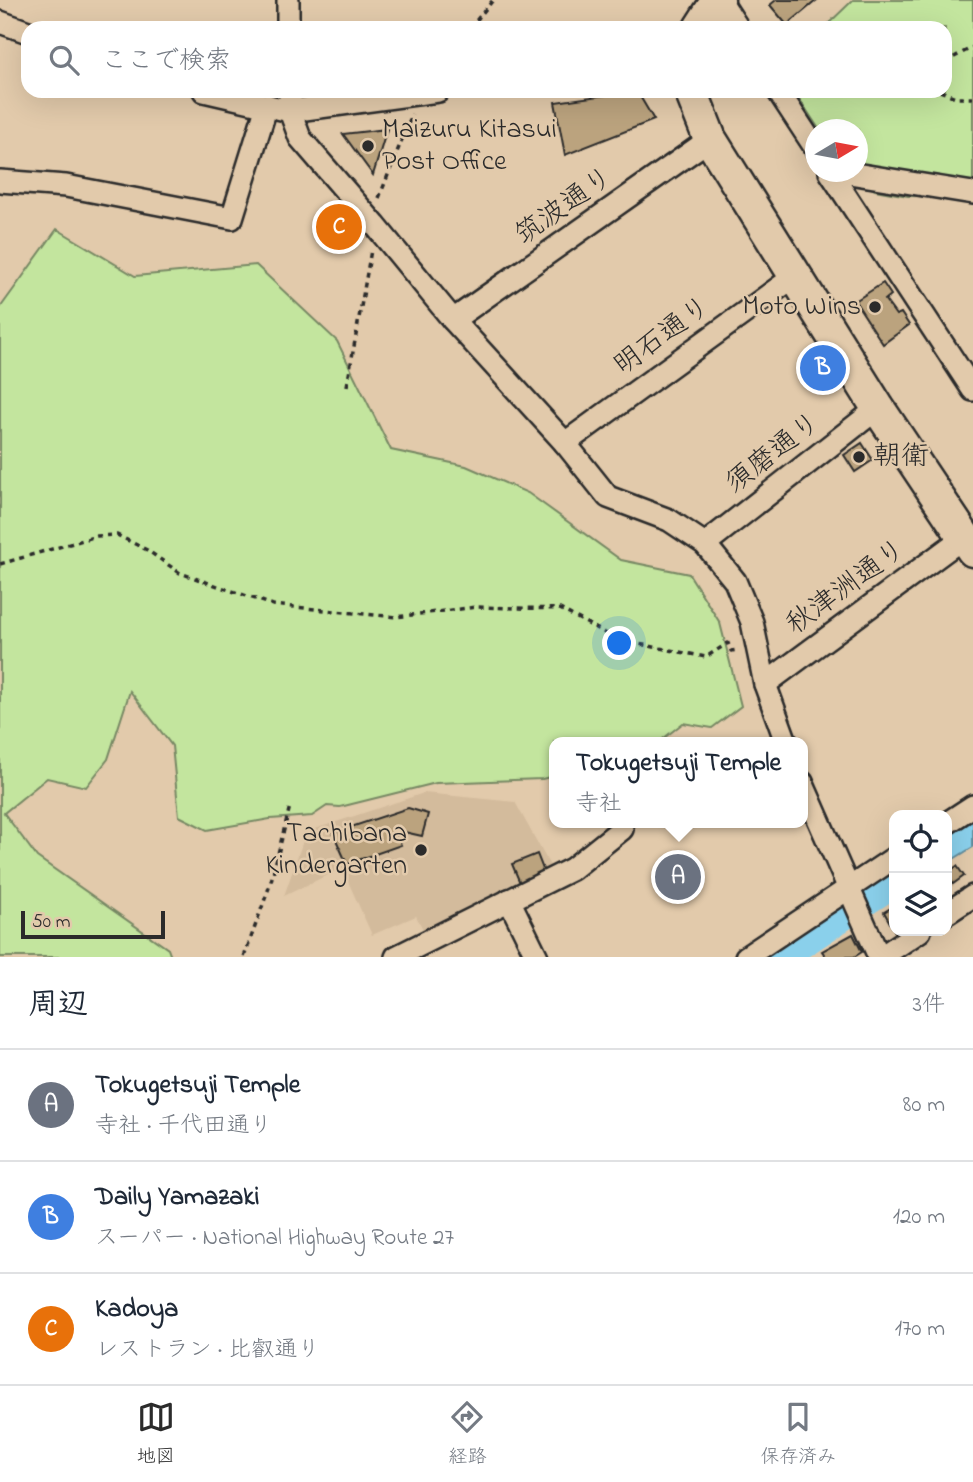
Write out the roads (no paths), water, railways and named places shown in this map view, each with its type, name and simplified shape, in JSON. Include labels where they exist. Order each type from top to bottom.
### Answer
[{"type":"highway","points":[[705,21],[719,0]]},
{"type":"highway","points":[[694,98],[710,139],[878,408],[968,544]]},
{"type":"street","points":[[288,0],[288,21]]},
{"type":"street","points":[[719,0],[733,21]]},
{"type":"street","points":[[0,22],[21,30]]},
{"type":"street","points":[[236,98],[267,105],[341,98]]},
{"type":"street","points":[[783,98],[805,132]]},
{"type":"street","points":[[290,101],[300,138],[376,225],[453,320],[565,443],[608,497],[669,520],[705,544],[734,581],[752,622],[765,684],[784,737]]},
{"type":"street","points":[[0,181],[66,187],[232,218],[267,105]]},
{"type":"street","name":"筑波通り","points":[[453,320],[710,139]]},
{"type":"street","points":[[868,176],[973,193]]},
{"type":"street","points":[[837,182],[973,390]]},
{"type":"street","name":"明石通り","points":[[565,443],[795,276]]},
{"type":"street","name":"須磨通り","points":[[705,544],[878,408]]},
{"type":"street","name":"秋津洲通り","points":[[765,684],[968,544]]},
{"type":"street","points":[[808,795],[880,957],[912,936]]},
{"type":"street","points":[[952,820],[973,806]]},
{"type":"street","points":[[396,957],[572,869],[622,830]]},
{"type":"street","points":[[746,957],[852,894],[889,862]]},
{"type":"street","points":[[952,910],[973,895]]},
{"type":"street","points":[[509,900],[537,957]]},
{"type":"water","points":[[973,816],[973,847],[952,860],[952,830]]},
{"type":"water","points":[[889,871],[889,898],[874,908],[864,888]]},
{"type":"waterway","points":[[776,957],[889,882]]},
{"type":"place","name":"Maizuru Kitasui Post Office","points":[[368,146]]},
{"type":"place","name":"Kadoya","points":[[339,227]]},
{"type":"place","name":"Moto Wins","points":[[875,307]]},
{"type":"place","name":"Daily Yamazaki","points":[[823,368]]},
{"type":"place","name":"朝衛","points":[[859,457]]},
{"type":"place","name":"Tachibana Kindergarten","points":[[421,850]]},
{"type":"place","name":"Tokugetsuji Temple","points":[[678,877]]}]
